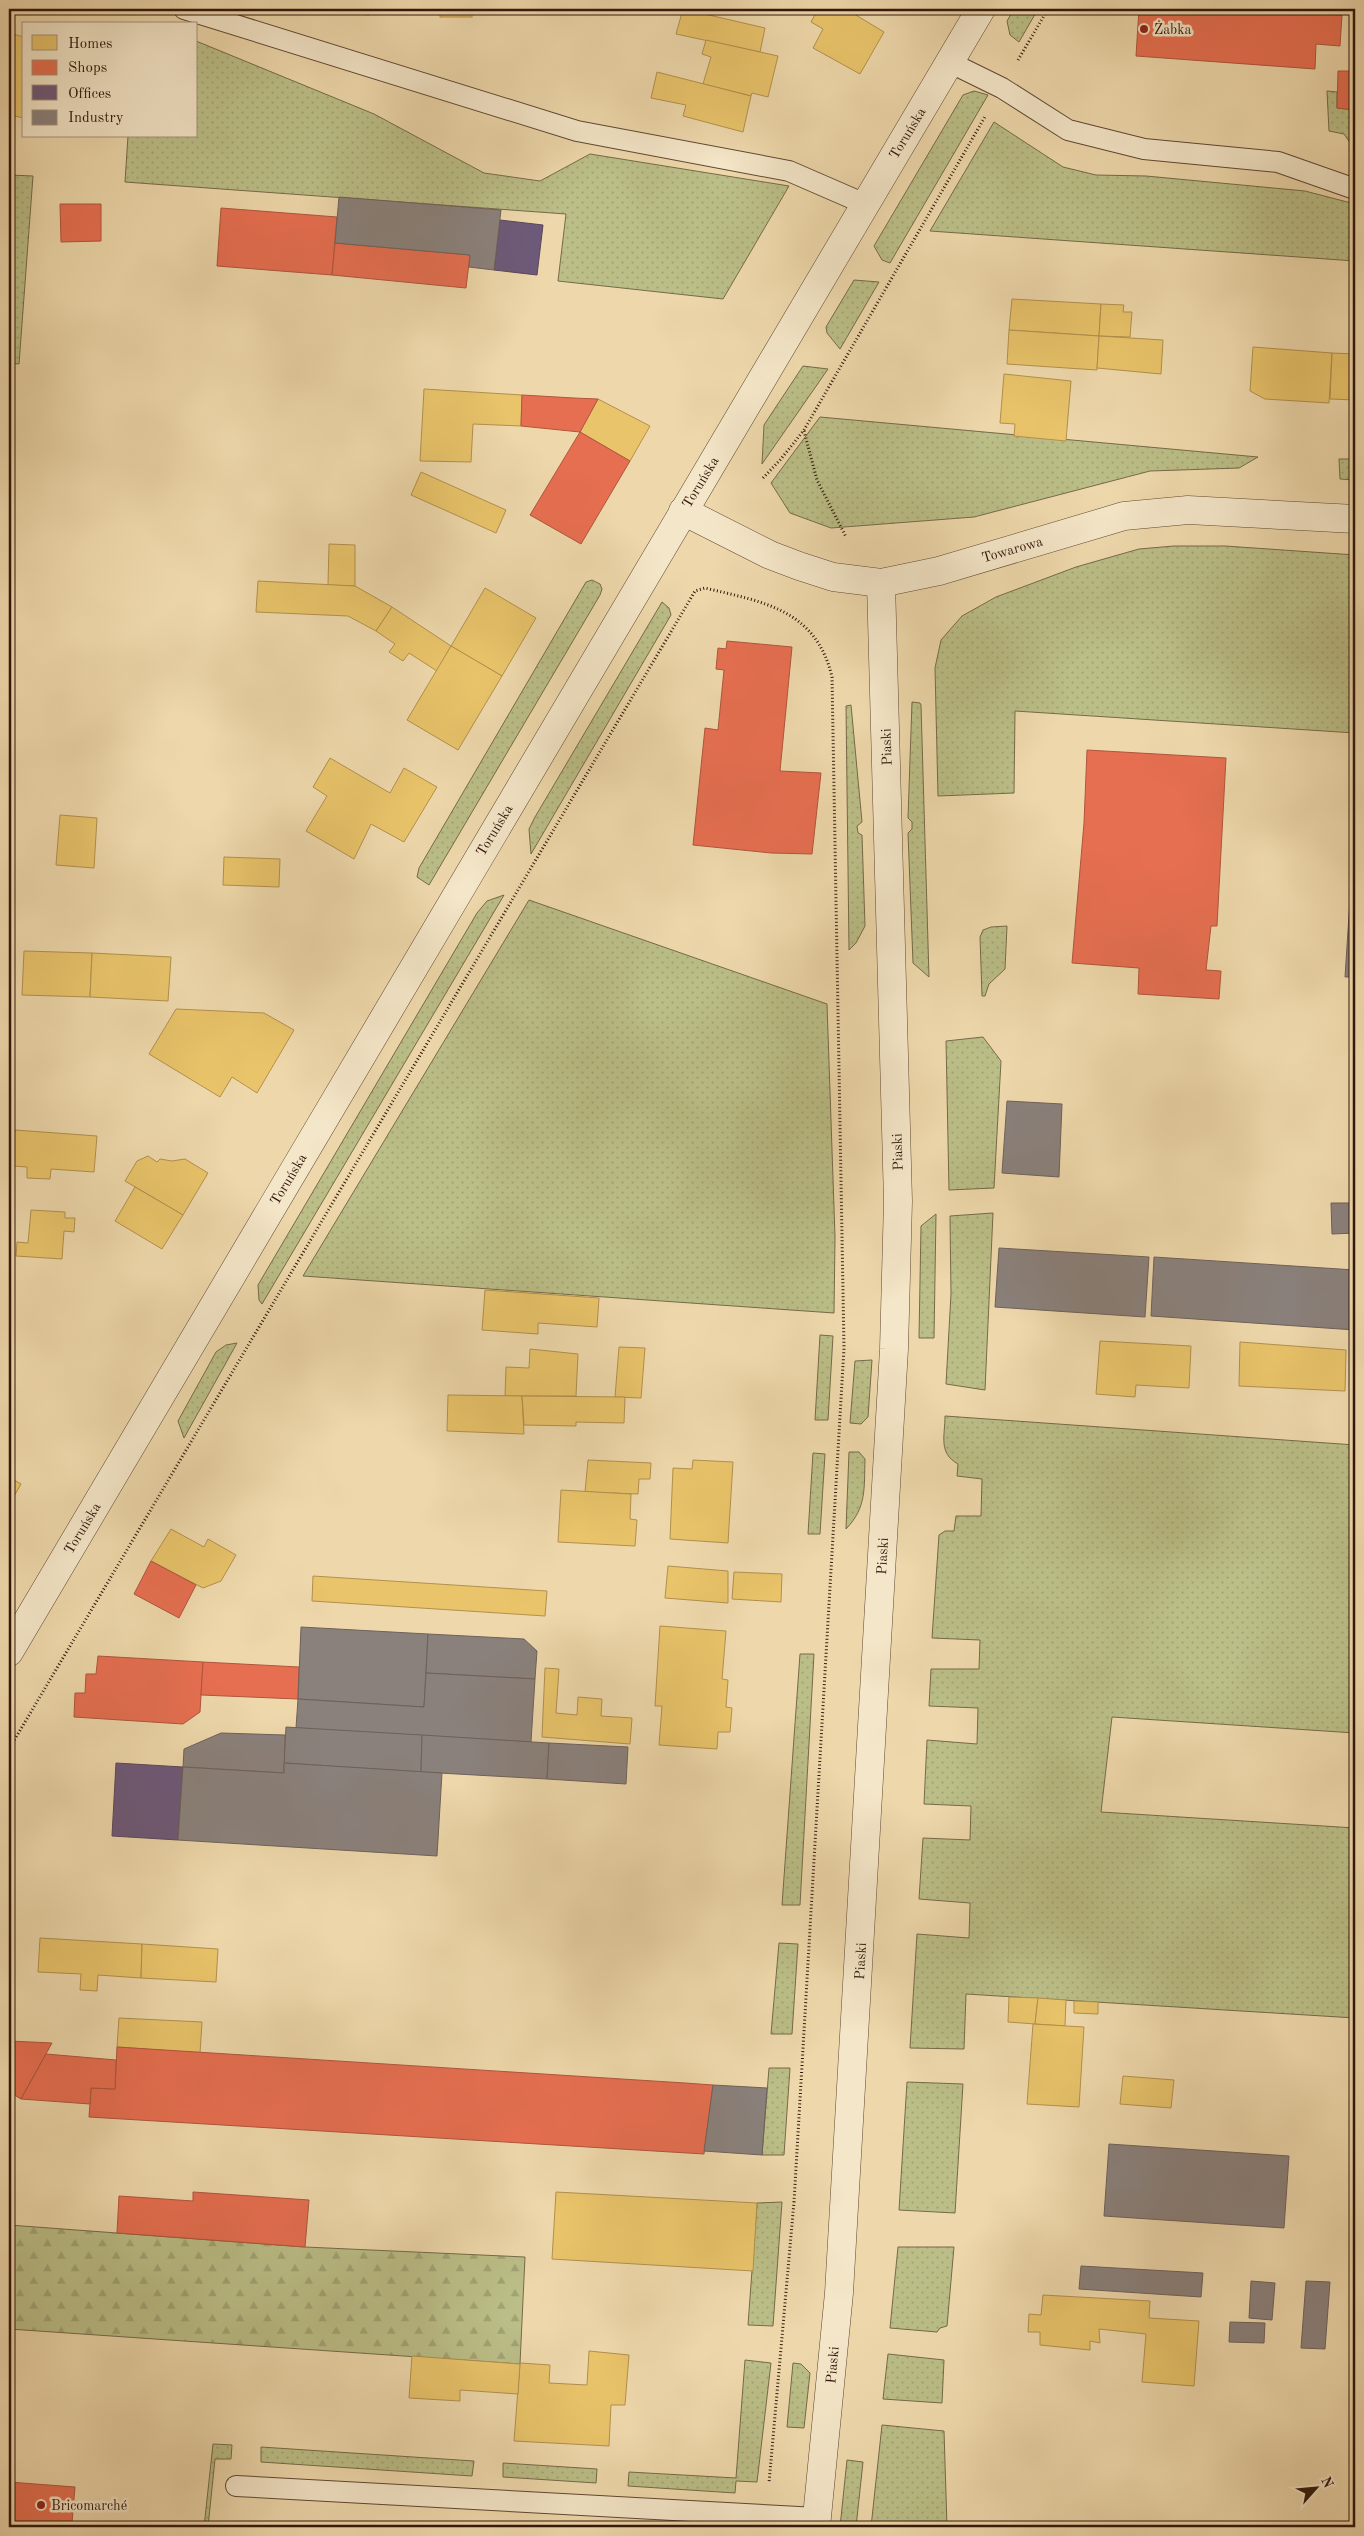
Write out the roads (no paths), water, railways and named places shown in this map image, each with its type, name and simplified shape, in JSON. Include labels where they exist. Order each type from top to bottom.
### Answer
[{"type":"street","name":"Toruńska","points":[[9,1652],[981,9]]},
{"type":"street","name":"Towarowa","points":[[683,511],[770,555],[799,566],[833,577],[881,584],[939,571],[1124,516],[1188,510],[1355,519]]},
{"type":"street","name":"Piaski","points":[[816,2522],[839,2293],[894,1349],[898,1201],[881,584]]},
{"type":"lane","points":[[184,9],[577,131],[788,171],[865,204]]},
{"type":"lane","points":[[949,62],[1002,88],[1068,130],[1144,149],[1278,162],[1355,189]]},
{"type":"lane","points":[[236,2486],[816,2522]]},
{"type":"place","name":"Żabka","points":[[1144,29]]},
{"type":"place","name":"Bricomarché","points":[[41,2505]]}]
